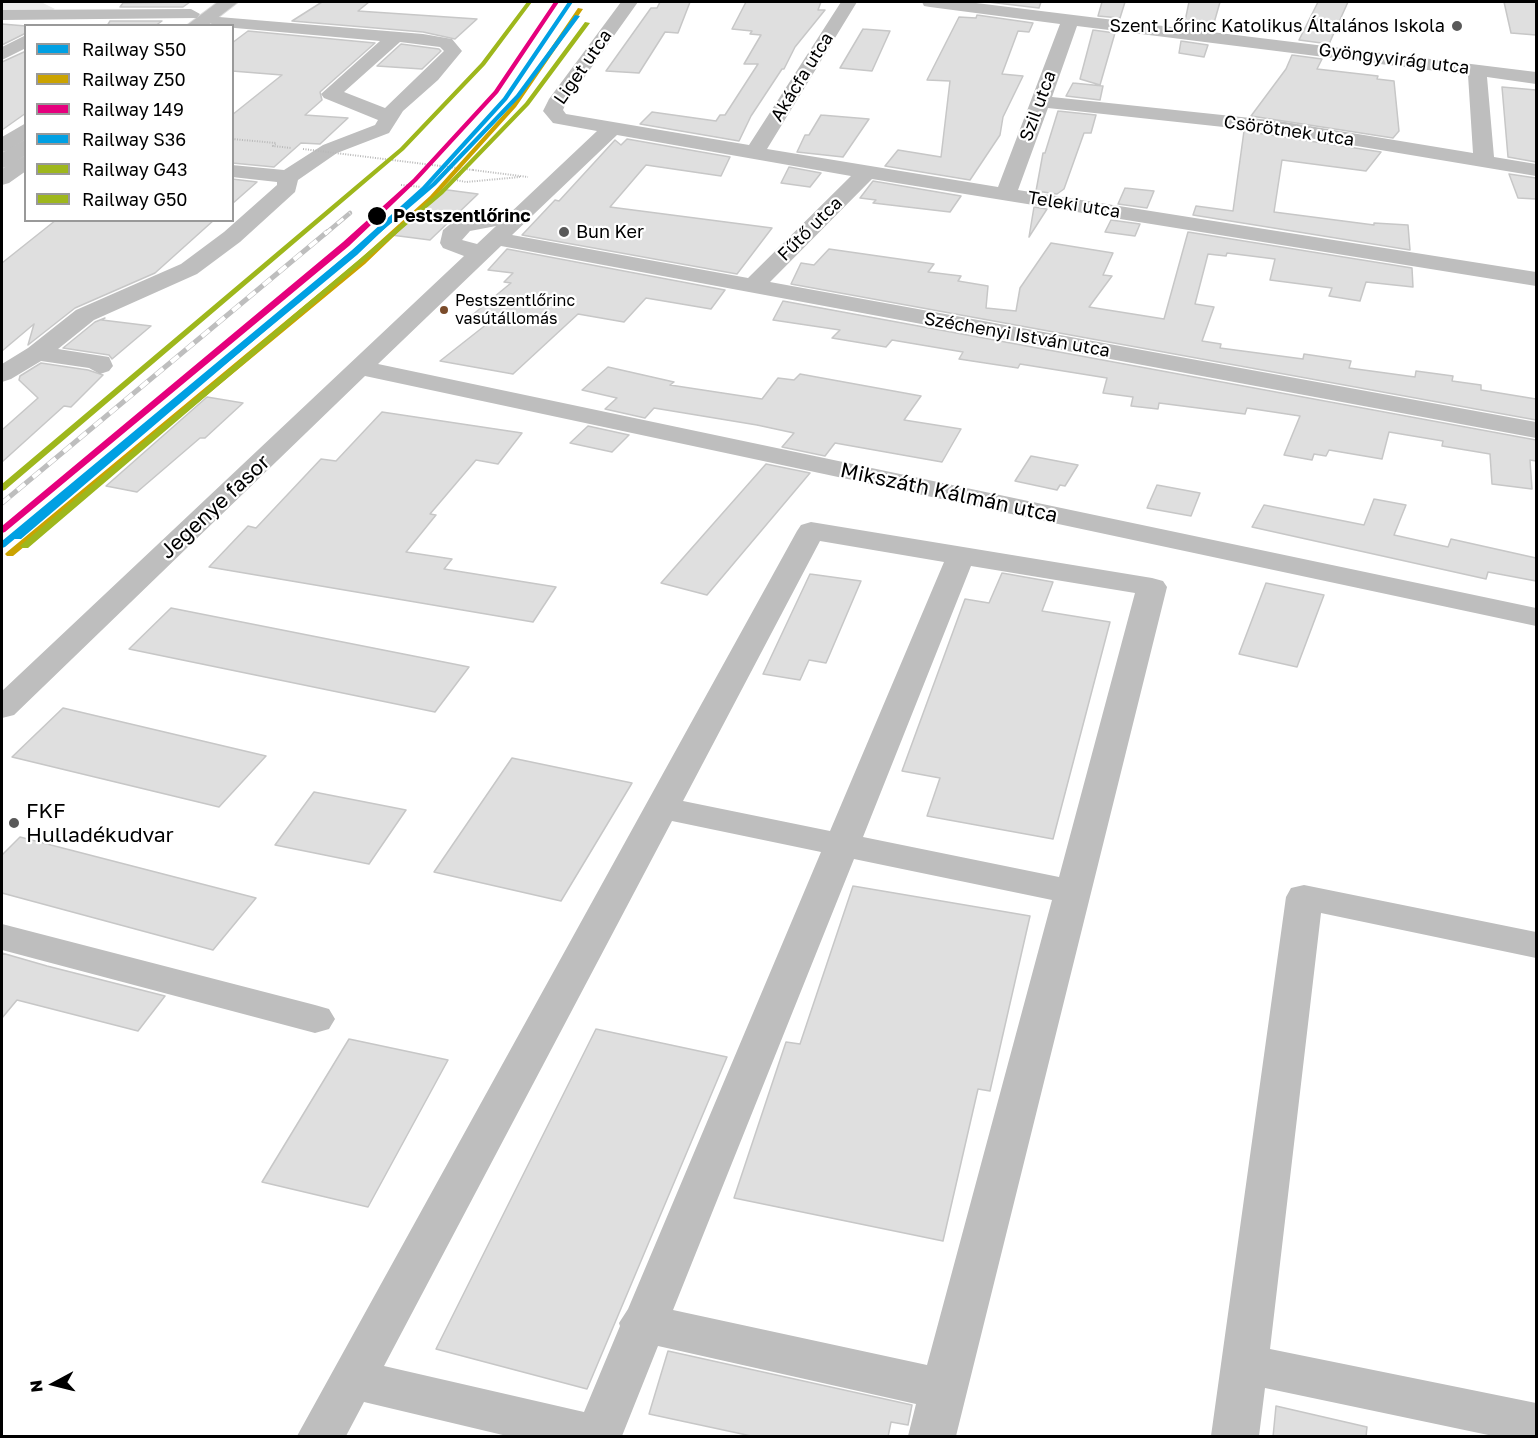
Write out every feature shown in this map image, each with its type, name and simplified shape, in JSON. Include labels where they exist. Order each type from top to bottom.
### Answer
[{"type":"street","points":[[45,2],[68,14]]},
{"type":"street","points":[[193,20],[210,2]]},
{"type":"street","points":[[2,15],[68,14],[193,20],[229,2]]},
{"type":"street","points":[[217,24],[248,2]]},
{"type":"street","name":"Liget utca","points":[[611,129],[565,121],[557,117],[554,111],[556,103],[629,2]]},
{"type":"street","name":"Akácfa utca","points":[[755,152],[849,2]]},
{"type":"street","name":"Gyöngyvirág utca","points":[[933,2],[1536,78]]},
{"type":"street","points":[[52,24],[68,14]]},
{"type":"street","name":"Szil utca","points":[[1006,194],[1071,19]]},
{"type":"street","points":[[234,25],[432,40],[450,46],[451,55],[394,108],[382,129],[330,149],[288,177],[234,171]]},
{"type":"street","points":[[389,117],[332,94],[395,37]]},
{"type":"street","points":[[2,55],[24,41]]},
{"type":"street","points":[[359,70],[380,71]]},
{"type":"street","points":[[1477,70],[1484,163]]},
{"type":"street","points":[[411,74],[431,76]]},
{"type":"street","name":"Csörötnek utca","points":[[1039,101],[1279,127],[1536,170]]},
{"type":"street","name":"Teleki utca","points":[[611,129],[1536,279]]},
{"type":"street","name":"Jegenye fasor","points":[[2,708],[611,129]]},
{"type":"street","points":[[2,146],[24,130]]},
{"type":"street","points":[[2,162],[24,146]]},
{"type":"street","points":[[2,179],[24,162]]},
{"type":"street","name":"Fűtő utca","points":[[753,286],[867,172]]},
{"type":"street","points":[[15,363],[85,315],[142,292],[189,269],[232,237],[287,187],[288,177]]},
{"type":"street","name":"Széchenyi István utca","points":[[515,222],[496,219],[477,221],[462,226],[451,235],[451,243],[461,249],[490,246],[753,286],[1536,430]]},
{"type":"street","points":[[15,363],[100,362],[100,366]]},
{"type":"street","name":"Mikszáth Kálmán utca","points":[[362,368],[1536,617]]},
{"type":"street","points":[[321,1437],[811,531],[1152,588],[932,1437]]},
{"type":"street","points":[[352,1379],[597,1437],[642,1323],[961,555]]},
{"type":"street","points":[[663,808],[1072,892]]},
{"type":"street","points":[[1235,1437],[1304,897],[1536,945]]},
{"type":"street","points":[[2,937],[315,1019]]},
{"type":"street","points":[[642,1323],[944,1389]]},
{"type":"street","points":[[1245,1364],[1536,1424]]},
{"type":"path","points":[[234,139],[276,143],[273,146]]},
{"type":"path","points":[[303,149],[505,174]]},
{"type":"path","points":[[408,186],[425,171]]},
{"type":"path","points":[[459,175],[456,180],[466,182],[529,177]]},
{"type":"path","points":[[401,185],[421,187]]},
{"type":"shaded area","points":[[2,2],[41,2],[55,9],[46,13],[2,13]]},
{"type":"building","points":[[190,2],[183,7],[120,7],[123,3]]},
{"type":"building","points":[[322,2],[369,2],[358,11],[477,19],[455,39],[423,32],[292,21]]},
{"type":"building","points":[[660,2],[690,2],[678,33],[665,32],[639,73],[606,71],[651,8],[657,8]]},
{"type":"building","points":[[746,2],[821,2],[818,10],[825,10],[795,47],[784,69],[751,116],[739,141],[640,124],[652,112],[716,121],[720,115],[725,115],[758,64],[744,64],[761,35],[750,34],[752,31],[732,29]]},
{"type":"building","points":[[988,2],[1041,2],[1039,8]]},
{"type":"building","points":[[1102,2],[1125,2],[1120,18],[1098,16]]},
{"type":"building","points":[[1189,2],[1220,2],[1212,30],[1184,26]]},
{"type":"building","points":[[1318,2],[1348,2],[1329,44],[1299,40]]},
{"type":"building","points":[[1504,2],[1536,2],[1536,35],[1511,33]]},
{"type":"building","points":[[977,15],[1033,23],[1029,32],[1018,31],[1002,74],[1023,76],[1003,117],[1000,135],[970,180],[885,166],[898,150],[941,157],[950,81],[927,80],[959,17],[976,18]]},
{"type":"building","points":[[110,21],[162,21],[158,24],[108,24]]},
{"type":"building","points":[[2,24],[24,26],[24,34],[2,45]]},
{"type":"building","points":[[863,29],[890,31],[872,71],[840,68]]},
{"type":"building","points":[[1093,30],[1115,33],[1100,85],[1080,79]]},
{"type":"building","points":[[248,31],[375,43],[320,92],[322,100],[305,115],[348,118],[320,144],[301,143],[274,167],[234,163],[234,113],[282,75],[234,71],[234,42]]},
{"type":"building","points":[[1181,41],[1208,45],[1204,57],[1179,53]]},
{"type":"building","points":[[401,44],[441,51],[422,69],[377,66]]},
{"type":"building","points":[[24,52],[24,114],[2,130],[2,62]]},
{"type":"building","points":[[1292,55],[1322,59],[1317,69],[1378,76],[1377,79],[1394,81],[1399,131],[1393,138],[1251,116],[1286,69]]},
{"type":"building","points":[[1073,83],[1103,86],[1100,100],[1066,96]]},
{"type":"building","points":[[1502,87],[1536,90],[1536,162],[1508,157]]},
{"type":"building","points":[[1058,111],[1096,115],[1091,133],[1084,133],[1064,189],[1057,194],[1036,191],[1043,153],[1045,153]]},
{"type":"building","points":[[821,115],[869,119],[843,157],[797,152],[805,135],[809,135]]},
{"type":"building","points":[[1244,131],[1381,152],[1366,171],[1282,160],[1274,212],[1374,225],[1374,223],[1408,225],[1410,250],[1193,215],[1196,206],[1233,211]]},
{"type":"building","points":[[627,139],[730,157],[721,176],[646,165],[610,207],[772,228],[737,274],[522,235],[555,200],[559,201],[615,140],[621,145]]},
{"type":"building","points":[[789,167],[821,173],[810,187],[781,183]]},
{"type":"building","points":[[1509,174],[1536,178],[1536,199],[1518,198]]},
{"type":"building","points":[[234,179],[257,182],[234,202]]},
{"type":"building","points":[[873,181],[961,196],[950,212],[873,203],[876,200],[860,198]]},
{"type":"building","points":[[1125,188],[1154,191],[1147,208],[1118,204]]},
{"type":"building","points":[[440,189],[478,194],[430,240],[391,235]]},
{"type":"building","points":[[1034,207],[1047,209],[1029,237]]},
{"type":"building","points":[[1111,220],[1140,224],[1135,236],[1105,232]]},
{"type":"building","points":[[53,222],[212,222],[155,273],[75,308],[28,345],[34,324],[2,351],[2,263]]},
{"type":"building","points":[[1188,232],[1412,268],[1413,287],[1366,282],[1360,301],[1329,296],[1332,288],[1270,280],[1275,259],[1227,253],[1226,256],[1208,254],[1195,304],[1214,307],[1202,341],[1221,344],[1220,348],[1303,359],[1304,354],[1351,361],[1349,368],[1415,377],[1416,371],[1453,376],[1452,381],[1481,385],[1481,390],[1536,399],[1536,420],[791,284],[801,263],[814,265],[829,249],[934,264],[928,272],[961,276],[958,281],[988,286],[986,308],[1016,311],[1020,288],[1051,243],[1113,253],[1103,275],[1112,276],[1089,307],[1164,319]]},
{"type":"building","points":[[507,249],[725,290],[711,309],[646,298],[624,322],[578,314],[513,374],[440,361],[492,320],[471,316],[511,283],[504,282],[513,273],[488,270]]},
{"type":"building","points":[[783,301],[1536,440],[1536,461],[1530,460],[1532,489],[1492,484],[1490,454],[1442,446],[1443,441],[1389,432],[1382,459],[1329,450],[1326,456],[1314,454],[1312,460],[1284,455],[1300,416],[1247,408],[1245,414],[1159,403],[1158,409],[1131,406],[1133,397],[1103,393],[1107,378],[1020,364],[1018,368],[959,359],[963,352],[892,340],[886,347],[832,338],[840,330],[773,320]]},
{"type":"building","points":[[105,318],[102,320],[151,326],[112,359],[109,355],[63,348],[95,322]]},
{"type":"building","points":[[41,363],[88,370],[103,375],[71,407],[64,406],[2,462],[2,430],[38,398],[19,380],[20,376]]},
{"type":"building","points":[[608,367],[674,382],[670,385],[762,399],[778,378],[794,380],[800,374],[921,396],[904,420],[961,429],[942,462],[835,443],[825,456],[782,447],[794,433],[757,425],[654,408],[645,418],[605,409],[617,398],[582,390]]},
{"type":"building","points":[[207,397],[243,403],[205,438],[200,438],[137,492],[106,486]]},
{"type":"building","points":[[382,412],[522,433],[498,464],[476,460],[430,514],[436,515],[406,552],[452,559],[444,569],[556,587],[533,622],[209,567],[248,526],[256,528],[321,459],[336,461]]},
{"type":"building","points":[[588,426],[629,435],[612,452],[570,443]]},
{"type":"building","points":[[1031,456],[1078,465],[1065,486],[1060,485],[1057,490],[1015,481]]},
{"type":"building","points":[[766,464],[810,473],[707,595],[661,583]]},
{"type":"building","points":[[1157,485],[1200,493],[1191,516],[1147,508]]},
{"type":"building","points":[[1374,499],[1406,505],[1394,535],[1448,547],[1451,539],[1536,558],[1536,581],[1488,572],[1486,579],[1252,527],[1264,505],[1364,525]]},
{"type":"building","points":[[1002,573],[1053,582],[1042,611],[1110,622],[1053,839],[927,816],[940,778],[902,771],[965,599],[989,603]]},
{"type":"building","points":[[810,574],[861,581],[826,663],[809,660],[800,680],[763,674]]},
{"type":"building","points":[[1266,583],[1324,595],[1297,667],[1239,654]]},
{"type":"building","points":[[171,608],[469,667],[435,712],[129,649]]},
{"type":"building","points":[[63,708],[266,756],[219,807],[12,757]]},
{"type":"building","points":[[512,758],[632,783],[561,901],[434,872]]},
{"type":"building","points":[[314,792],[406,810],[369,864],[275,845]]},
{"type":"building","points":[[20,837],[256,898],[213,950],[2,893],[2,855]]},
{"type":"building","points":[[853,886],[1030,916],[990,1091],[978,1089],[943,1241],[734,1198],[786,1042],[800,1044]]},
{"type":"building","points":[[2,953],[165,996],[138,1031],[17,1000],[2,1018]]},
{"type":"building","points":[[596,1029],[727,1057],[587,1389],[436,1349]]},
{"type":"building","points":[[349,1039],[448,1060],[368,1207],[262,1182]]},
{"type":"building","points":[[668,1351],[912,1405],[908,1425],[891,1422],[888,1437],[756,1437],[649,1414]]},
{"type":"building","points":[[1276,1406],[1367,1427],[1366,1437],[1273,1437]]},
{"type":"railway","points":[[325,234],[350,213]]},
{"type":"railway","points":[[2,503],[327,232]]},
{"type":"rail line","name":"G43","points":[[2,488],[402,149],[483,64],[529,2]]},
{"type":"rail line","name":"149","points":[[2,530],[346,244],[415,180],[496,92],[556,2]]},
{"type":"rail line","name":"S50","points":[[2,545],[354,253],[424,188],[505,99],[570,2]]},
{"type":"rail line","name":"Z50","points":[[10,554],[362,262],[432,197],[514,106],[580,9]]},
{"type":"rail line","name":"S36","points":[[18,537],[434,184],[518,96],[577,16]]},
{"type":"rail line","name":"G50","points":[[25,546],[441,193],[527,104],[587,23]]},
{"type":"place","name":"Szent Lőrinc Katolikus Általános Iskola","points":[[1457,26]]},
{"type":"place","name":"Pestszentlőrinc","points":[[377,216]]},
{"type":"place","name":"Bun Ker","points":[[564,232]]},
{"type":"place","name":"Pestszentlőrinc vasútállomás","points":[[444,310]]},
{"type":"place","name":"FKF Hulladékudvar","points":[[14,823]]}]
